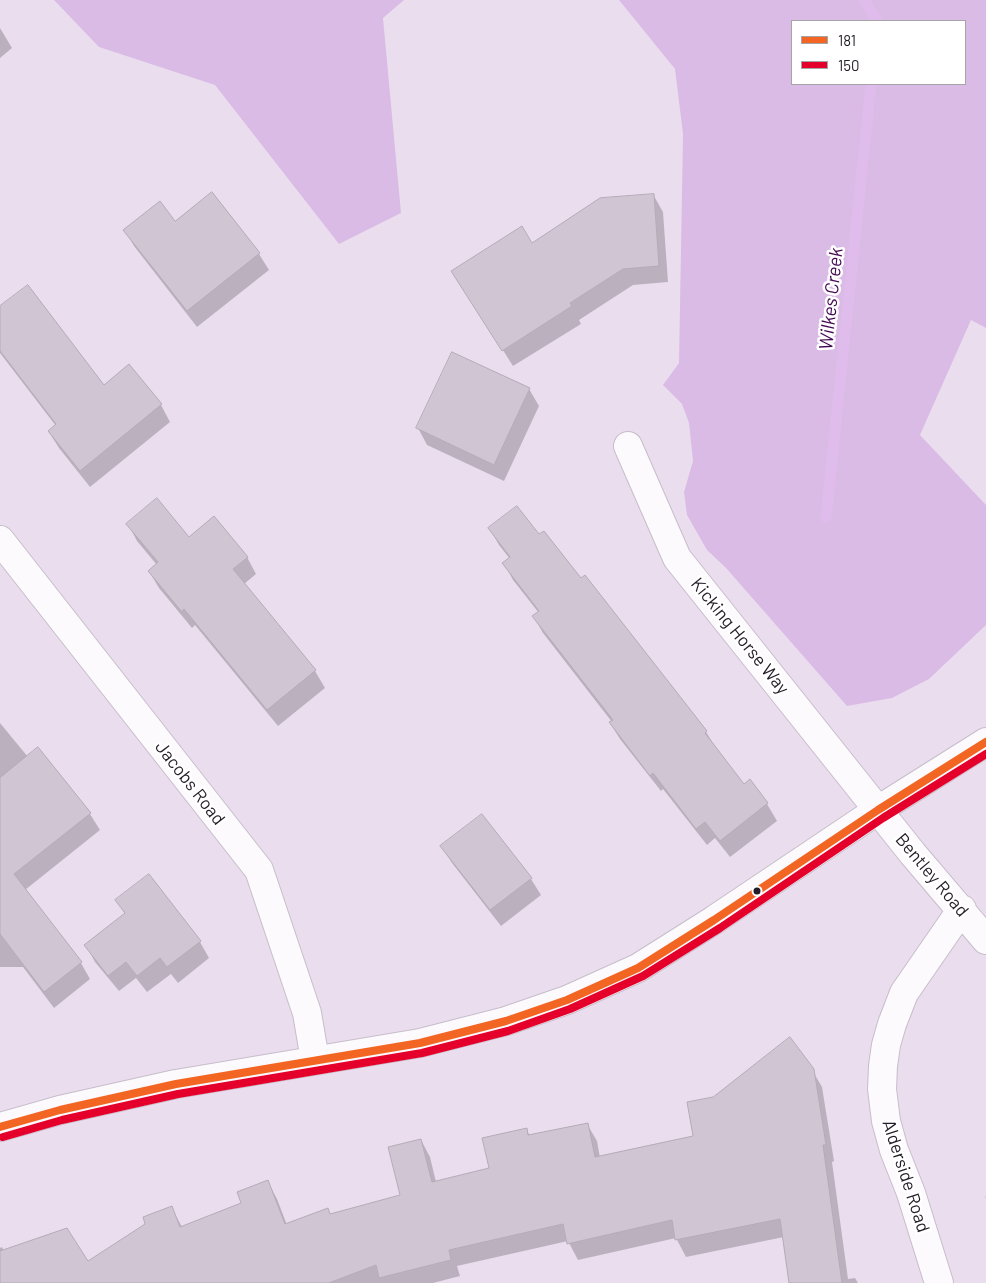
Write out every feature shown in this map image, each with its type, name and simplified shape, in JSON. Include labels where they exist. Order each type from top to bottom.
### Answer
[{"type":"street","name":"Kicking Horse Way","points":[[628,446],[677,558],[878,810]]},
{"type":"street","name":"Jacobs Road","points":[[0,540],[259,870],[307,1013],[314,1060]]},
{"type":"street","points":[[0,1127],[60,1110],[176,1084],[420,1043],[506,1021],[567,1000],[638,968],[714,920],[878,810],[986,742]]},
{"type":"street","name":"Bentley Road","points":[[878,810],[986,940]]},
{"type":"street","name":"Alderside Road","points":[[940,1283],[886,1121],[882,1089],[883,1066],[892,1024],[904,994],[962,909]]},
{"type":"shaded area","points":[[54,0],[404,0],[383,18],[401,213],[339,244],[215,85],[99,47]]},
{"type":"shaded area","points":[[619,0],[986,0],[986,328],[971,320],[920,435],[986,505],[986,625],[929,679],[892,698],[847,706],[726,568],[707,550],[687,515],[684,492],[693,461],[689,423],[682,404],[663,385],[679,363],[683,134],[675,69]]},
{"type":"building","points":[[212,192],[260,253],[187,311],[123,230],[160,201],[175,221]]},
{"type":"building","points":[[654,194],[659,266],[623,269],[570,303],[572,306],[502,351],[451,271],[522,226],[532,243],[600,198]]},
{"type":"building","points":[[28,285],[104,385],[129,364],[162,404],[80,471],[48,431],[56,424],[0,351],[0,306]]},
{"type":"building","points":[[452,352],[530,388],[494,465],[416,428]]},
{"type":"building","points":[[157,498],[189,537],[214,516],[248,557],[233,569],[316,670],[267,710],[184,609],[182,612],[148,571],[158,562],[126,524]]},
{"type":"building","points":[[517,506],[539,534],[544,531],[581,578],[585,575],[707,731],[705,733],[744,784],[750,779],[768,803],[720,841],[705,822],[696,829],[653,773],[650,776],[609,722],[613,720],[532,616],[539,611],[502,563],[510,557],[488,528]]},
{"type":"building","points":[[38,747],[91,813],[14,874],[82,962],[44,992],[0,934],[0,778]]},
{"type":"building","points":[[482,814],[532,878],[490,910],[440,846]]},
{"type":"building","points":[[149,874],[201,941],[167,967],[160,958],[137,976],[126,962],[108,976],[84,945],[125,913],[115,900]]},
{"type":"building","points":[[790,1037],[814,1069],[826,1145],[823,1145],[842,1283],[789,1283],[780,1219],[675,1240],[672,1220],[567,1244],[563,1224],[449,1250],[451,1260],[379,1278],[376,1265],[329,1283],[0,1283],[0,1251],[67,1228],[88,1261],[145,1224],[143,1217],[172,1206],[180,1227],[241,1203],[237,1192],[268,1180],[285,1224],[328,1208],[330,1214],[400,1195],[388,1147],[421,1139],[432,1182],[489,1168],[482,1138],[527,1128],[528,1135],[588,1123],[595,1157],[693,1136],[687,1102],[713,1097]]},
{"type":"waterway","name":"Wilkes Creek","points":[[864,0],[876,20]]},
{"type":"waterway","name":"Wilkes Creek","points":[[826,517],[871,85]]},
{"type":"transit line","name":"181","points":[[0,1127],[60,1110],[176,1084],[420,1043],[506,1021],[567,1000],[638,968],[714,920],[878,810],[986,742]]},
{"type":"transit line","name":"150","points":[[3,1137],[62,1120],[178,1094],[422,1053],[508,1031],[570,1009],[643,976],[720,928],[883,818],[986,754]]}]
